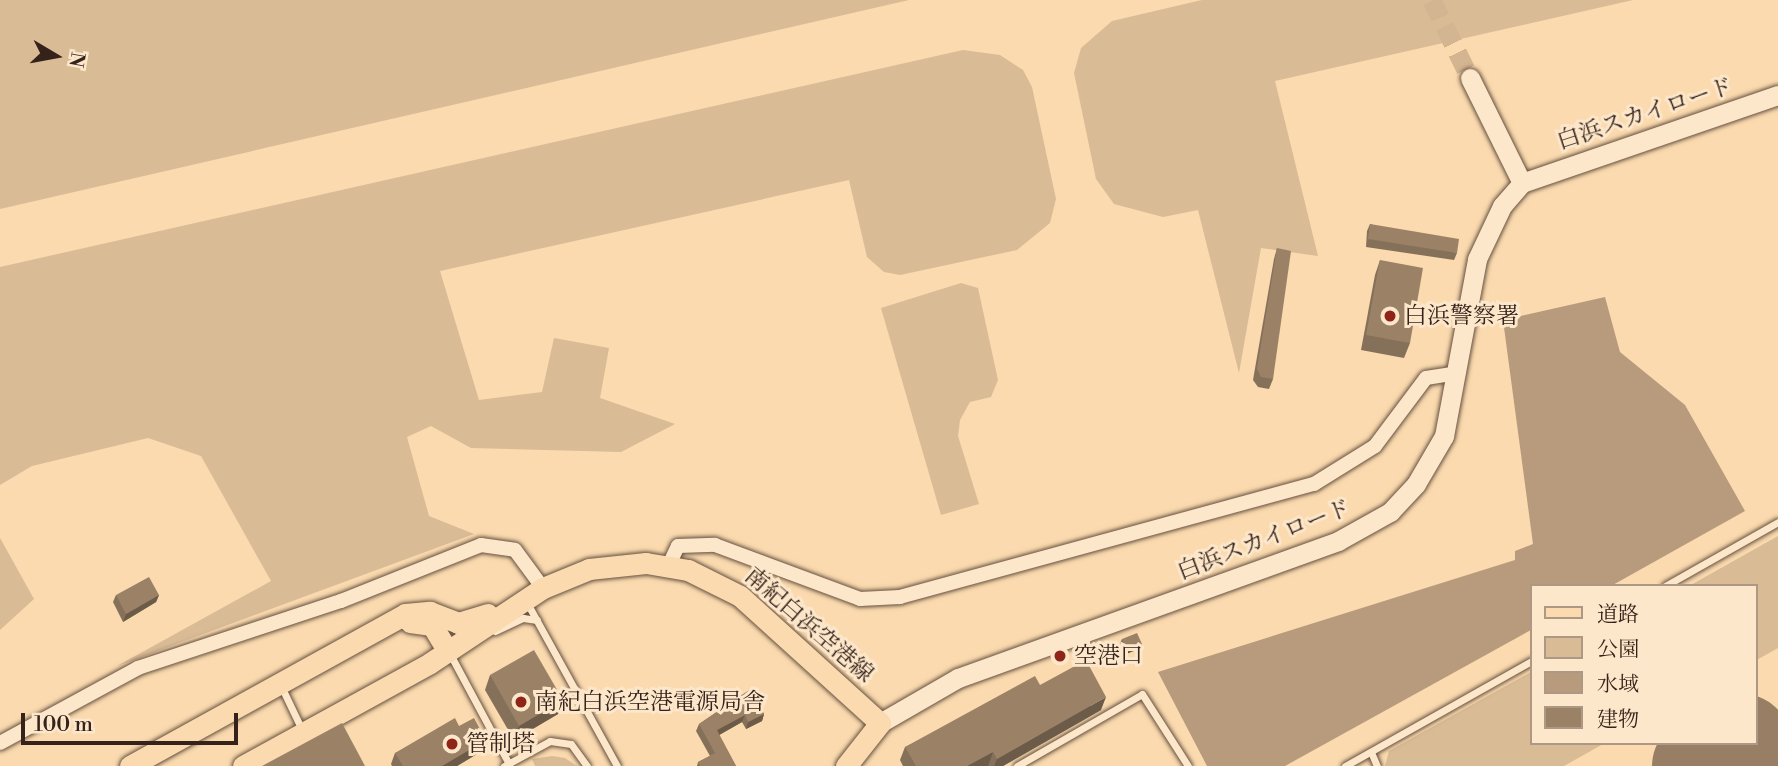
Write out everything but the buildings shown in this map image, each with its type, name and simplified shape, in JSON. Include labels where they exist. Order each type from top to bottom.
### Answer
[{"type":"main road","name":"南紀白浜空港線","points":[[130,766],[370,632],[416,611],[470,622],[611,564],[669,565],[740,596],[880,723]]},
{"type":"main road","name":"南紀白浜空港線","points":[[243,766],[448,652],[534,594]]},
{"type":"main road","points":[[370,632],[427,623],[448,652]]},
{"type":"main road","points":[[846,766],[880,723]]},
{"type":"street","points":[[1470,78],[1522,183]]},
{"type":"street","name":"白浜スカイロード","points":[[880,723],[958,678],[1250,575],[1375,522],[1400,502],[1433,458],[1459,373],[1484,236],[1522,183],[1778,95]]},
{"type":"street","points":[[669,565],[678,546],[715,545],[860,599],[900,597],[1314,484],[1375,446],[1426,378],[1459,373]]},
{"type":"street","points":[[0,743],[138,668],[341,601],[481,545],[515,550],[534,594]]},
{"type":"lane","points":[[1669,584],[1778,522]]},
{"type":"lane","points":[[534,594],[537,620],[617,766]]},
{"type":"lane","points":[[537,620],[515,621],[448,652],[507,765],[550,741],[564,741],[587,766]]},
{"type":"lane","points":[[1345,766],[1530,663]]},
{"type":"lane","points":[[279,683],[303,732]]},
{"type":"lane","points":[[1017,766],[1142,694],[1188,766]]},
{"type":"lane","points":[[1371,752],[1377,766]]},
{"type":"green space","points":[[0,0],[909,0],[0,209]]},
{"type":"green space","points":[[1202,0],[1633,0],[1275,81],[1318,256],[1261,248],[1239,373],[1198,210],[1163,217],[1114,204],[1096,179],[1074,73],[1081,48],[1112,21]]},
{"type":"green space","points":[[963,50],[1000,55],[1023,70],[1032,87],[1056,199],[1050,223],[1017,250],[900,275],[884,272],[867,257],[849,180],[440,271],[479,400],[542,392],[554,338],[609,348],[600,398],[675,424],[621,452],[471,448],[431,426],[407,437],[429,516],[474,534],[117,666],[271,581],[201,456],[148,438],[32,466],[0,485],[0,267]]},
{"type":"green space","points":[[961,283],[978,288],[998,380],[991,397],[970,402],[960,420],[958,436],[979,504],[941,515],[881,308]]},
{"type":"green space","points":[[1778,536],[1778,648],[1757,660],[1757,584],[1693,584]]},
{"type":"green space","points":[[0,538],[34,599],[0,630]]},
{"type":"green space","points":[[1530,673],[1530,745],[1601,745],[1564,766],[1385,766],[1389,751]]},
{"type":"green space","points":[[552,756],[565,758],[577,766],[535,766],[532,759]]},
{"type":"water","points":[[1605,297],[1620,352],[1685,405],[1745,511],[1615,584],[1530,584],[1530,631],[1285,766],[1207,766],[1158,672],[1515,560],[1515,551],[1533,544],[1503,320]]},
{"type":"runway","points":[[1701,766],[1738,745]]},
{"type":"tunnel","points":[[1432,0],[1470,78]]},
{"type":"place","name":"白浜警察署","points":[[1390,316]]},
{"type":"place","name":"空港口","points":[[1060,656]]},
{"type":"place","name":"南紀白浜空港電源局舎","points":[[521,702]]},
{"type":"place","name":"管制塔","points":[[452,744]]}]
